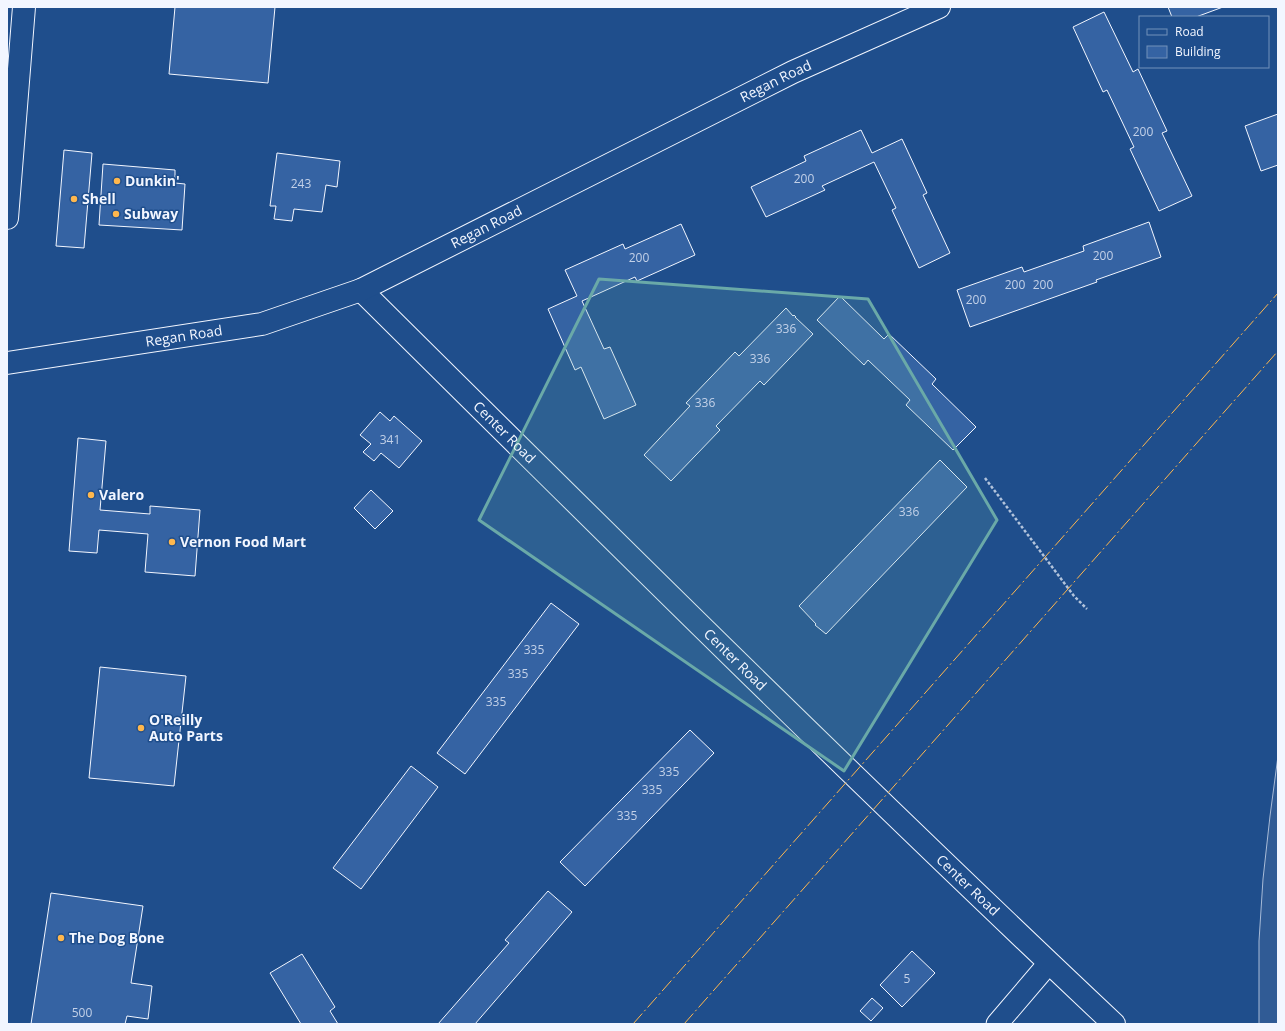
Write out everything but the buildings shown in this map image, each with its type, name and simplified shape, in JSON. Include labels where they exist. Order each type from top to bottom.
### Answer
[{"type":"street","points":[[7,218],[24,7]]},
{"type":"street","name":"Regan Road","points":[[7,363],[262,324],[361,290],[793,72],[939,7]]},
{"type":"street","name":"Center Road","points":[[361,290],[685,610],[1049,963],[1114,1024]]},
{"type":"street","points":[[998,1024],[1049,963]]},
{"type":"path","points":[[985,478],[1074,596],[1087,609]]},
{"type":"highlighted area","points":[[599,279],[868,299],[997,520],[844,771],[479,520]]},
{"type":"shaded area","points":[[1278,756],[1278,1024],[1259,1024],[1259,941],[1263,879]]},
{"type":"power","points":[[633,1024],[1278,293]]},
{"type":"power","points":[[684,1024],[1278,351]]},
{"type":"place","name":"Dunkin'","points":[[117,181]]},
{"type":"place","name":"Shell","points":[[74,199]]},
{"type":"place","name":"Subway","points":[[116,214]]},
{"type":"place","name":"Valero","points":[[91,495]]},
{"type":"place","name":"Vernon Food Mart","points":[[172,542]]},
{"type":"place","name":"O'Reilly Auto Parts","points":[[141,728]]},
{"type":"place","name":"The Dog Bone","points":[[61,938]]}]
